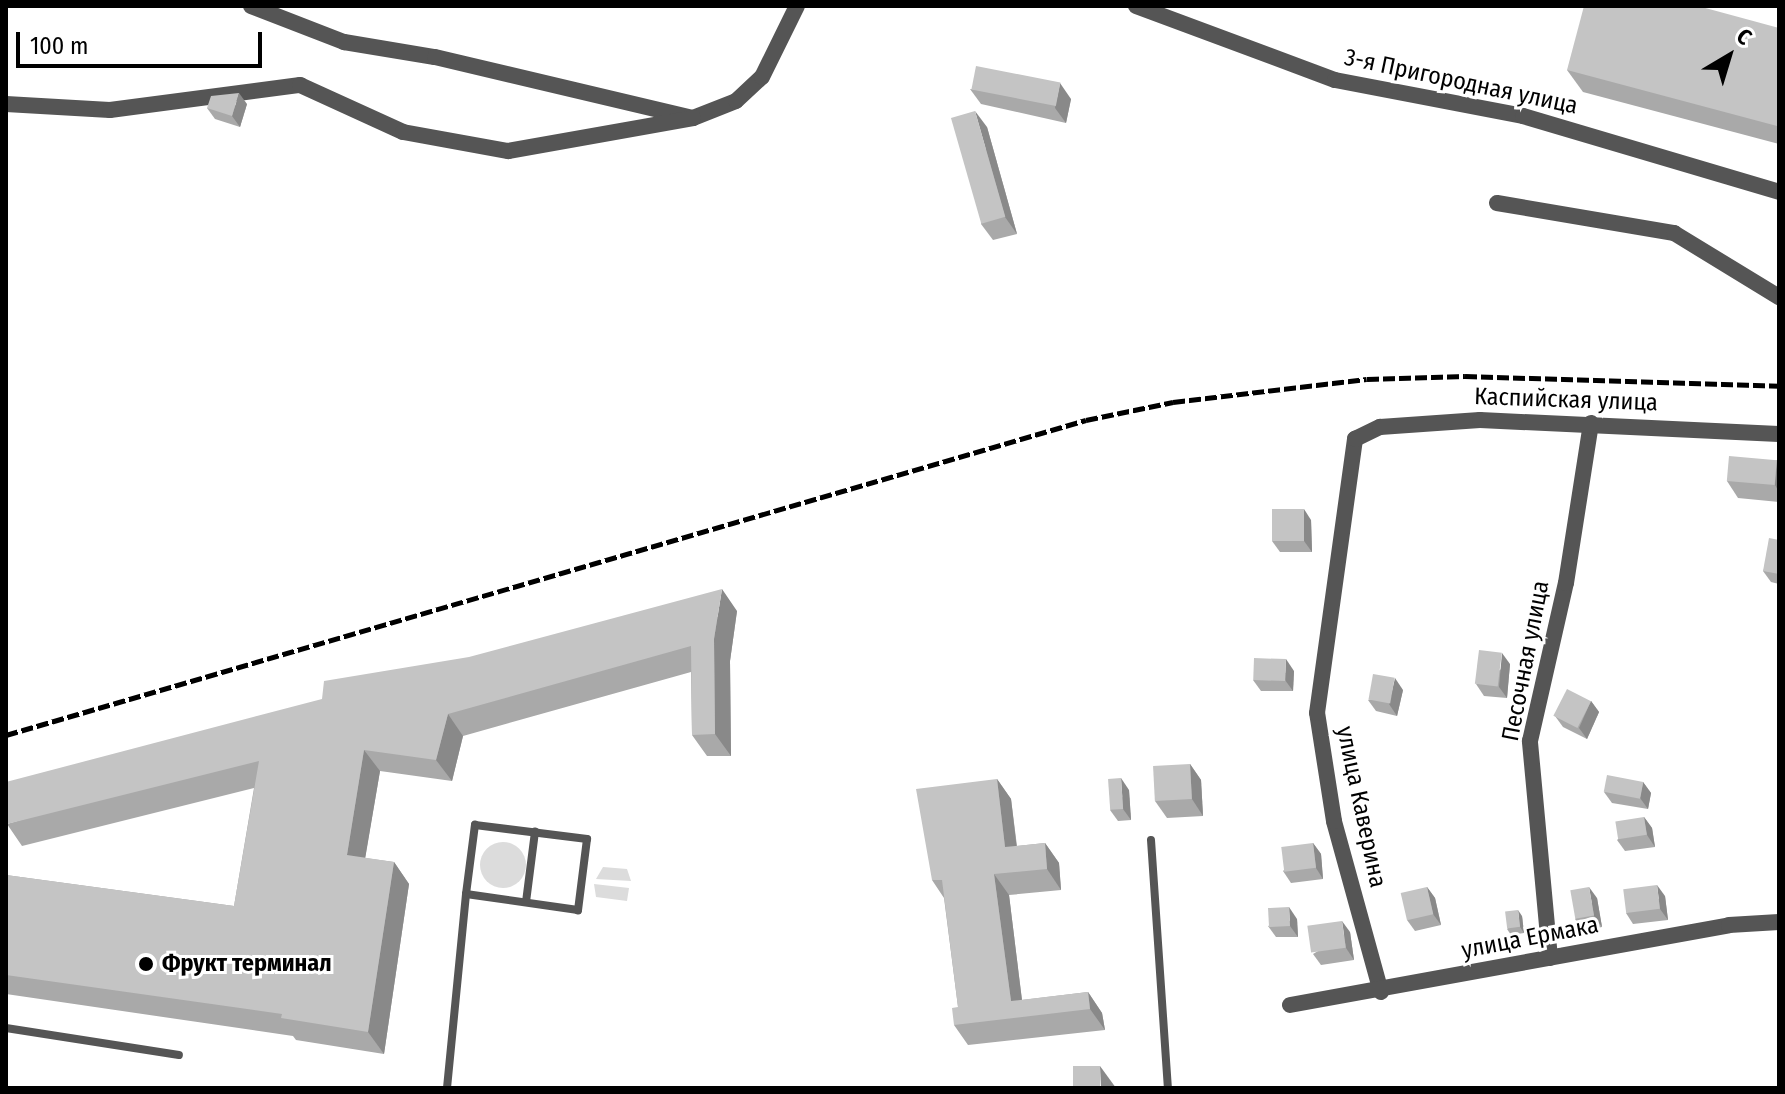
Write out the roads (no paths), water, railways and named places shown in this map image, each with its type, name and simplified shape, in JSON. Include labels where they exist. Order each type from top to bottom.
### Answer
[{"type":"street","points":[[251,6],[344,42],[507,72],[693,118]]},
{"type":"street","points":[[6,104],[110,110],[300,85],[403,132],[508,151],[693,118],[736,101],[762,77],[797,6]]},
{"type":"street","name":"3-я Пригородная улица","points":[[1136,6],[1335,80],[1523,116],[1779,192]]},
{"type":"street","points":[[1497,203],[1674,233],[1779,297]]},
{"type":"street","name":"Каспийская улица","points":[[1355,439],[1380,427],[1480,420],[1779,434]]},
{"type":"street","name":"Песочная улица","points":[[1550,958],[1530,741],[1566,583],[1591,423]]},
{"type":"street","name":"улица Каверина","points":[[1355,439],[1317,713],[1334,821],[1381,992]]},
{"type":"street","name":"улица Ермака","points":[[1290,1005],[1381,992],[1729,925],[1779,922]]},
{"type":"lane","points":[[447,1088],[466,894],[475,825],[587,839],[578,910],[466,894]]},
{"type":"lane","points":[[526,902],[535,832]]},
{"type":"lane","points":[[1151,840],[1168,1088]]},
{"type":"lane","points":[[6,1028],[179,1055]]},
{"type":"railway","points":[[6,735],[1086,420],[1173,402],[1367,379],[1465,376],[1779,386]]},
{"type":"place","name":"Фрукт терминал","points":[[146,964]]}]
